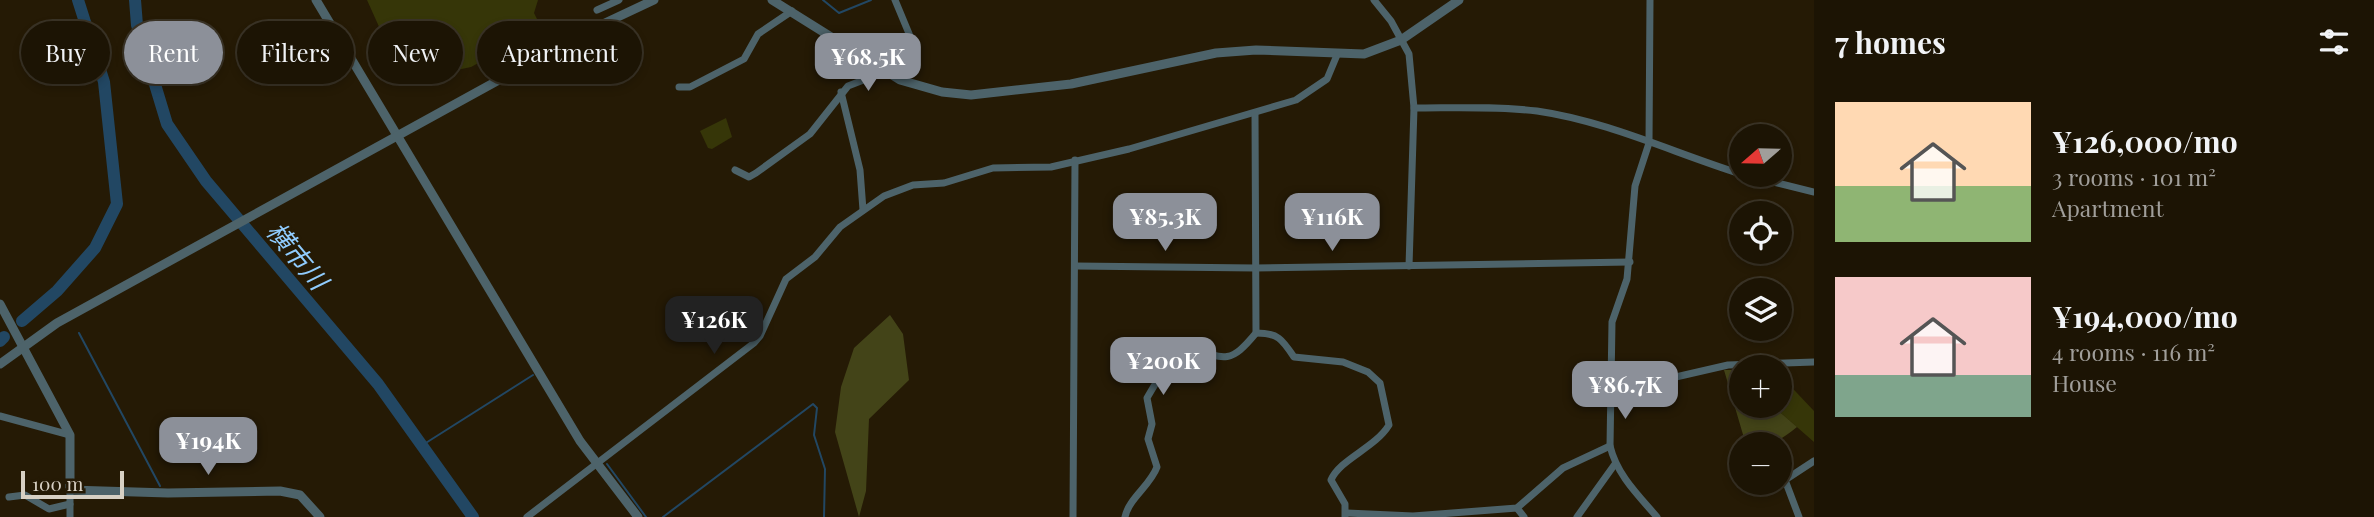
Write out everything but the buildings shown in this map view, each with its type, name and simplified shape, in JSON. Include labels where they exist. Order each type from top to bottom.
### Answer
[{"type":"street","points":[[316,0],[580,441],[638,517]]},
{"type":"street","points":[[597,10],[619,0]]},
{"type":"street","points":[[0,365],[22,346],[57,323],[398,138],[588,31],[654,0]]},
{"type":"street","points":[[772,0],[884,72],[917,86],[942,92],[979,95],[1071,84],[1225,52],[1256,50],[1364,54],[1401,40],[1459,0]]},
{"type":"street","points":[[735,170],[749,177],[796,145],[821,123],[841,92],[848,86],[884,72],[906,50],[910,42],[895,0]]},
{"type":"street","points":[[1374,0],[1409,54],[1413,108],[1409,266]]},
{"type":"street","points":[[1650,0],[1649,142],[1634,186],[1630,262],[1612,322],[1610,446],[1615,464],[1657,517]]},
{"type":"street","points":[[679,87],[690,87],[744,59],[758,34],[792,11]]},
{"type":"street","points":[[527,517],[754,343],[761,336],[786,279],[815,257],[840,227],[884,196],[913,185],[944,183],[993,168],[1039,170],[1129,149],[1255,113],[1310,93],[1327,79],[1337,55]]},
{"type":"street","points":[[841,92],[860,170],[863,210]]},
{"type":"street","points":[[1413,108],[1535,111],[1649,142],[1729,169]]},
{"type":"street","points":[[1255,113],[1256,333]]},
{"type":"street","points":[[1073,517],[1075,160]]},
{"type":"street","points":[[1792,186],[1814,192]]},
{"type":"street","points":[[1076,266],[1255,268],[1630,262]]},
{"type":"street","points":[[0,304],[70,435],[71,517]]},
{"type":"street","points":[[1125,517],[1128,506],[1145,488],[1157,467],[1148,439],[1152,424],[1147,398],[1167,366],[1180,352],[1191,347],[1219,358],[1233,356],[1256,333],[1273,333],[1281,337],[1294,357],[1343,362],[1368,372],[1380,383],[1389,425],[1373,446],[1334,473],[1331,480],[1346,515],[1413,516],[1517,508],[1563,468],[1610,446]]},
{"type":"street","points":[[1612,396],[1654,382],[1728,365],[1814,362]]},
{"type":"street","points":[[0,416],[70,435]]},
{"type":"street","points":[[1799,517],[1785,480],[1814,461]]},
{"type":"street","points":[[1577,517],[1615,464]]},
{"type":"street","points":[[71,490],[168,494],[291,492],[308,500],[320,517]]},
{"type":"street","points":[[9,497],[25,495],[49,509],[71,504]]},
{"type":"street","points":[[45,517],[54,508]]},
{"type":"street","points":[[1517,508],[1524,517]]},
{"type":"shaded area","points":[[367,0],[538,0],[534,13],[538,21],[477,21],[477,64],[463,69],[463,21],[376,21]]},
{"type":"shaded area","points":[[726,118],[732,137],[712,149],[708,148],[700,131]]},
{"type":"shaded area","points":[[890,315],[903,334],[909,380],[869,419],[866,491],[859,517],[835,432],[841,387],[854,348]]},
{"type":"shaded area","points":[[1724,370],[1729,370],[1729,387]]},
{"type":"shaded area","points":[[1792,388],[1814,411],[1814,442],[1787,418],[1792,418]]},
{"type":"shaded area","points":[[1738,418],[1787,418],[1797,427],[1790,432],[1742,432]]},
{"type":"waterway","points":[[22,321],[57,291],[95,248],[117,204],[104,82],[78,0]]},
{"type":"waterway","name":"横市川","points":[[135,0],[137,25],[167,124],[206,181],[378,384],[473,517]]},
{"type":"waterway","points":[[823,0],[839,13],[871,0]]},
{"type":"waterway","points":[[79,333],[160,486]]},
{"type":"waterway","points":[[0,341],[4,337]]},
{"type":"waterway","points":[[421,446],[533,375]]},
{"type":"waterway","points":[[663,517],[813,404],[817,408],[814,435],[825,469],[824,517]]},
{"type":"waterway","points":[[607,464],[646,517]]}]
